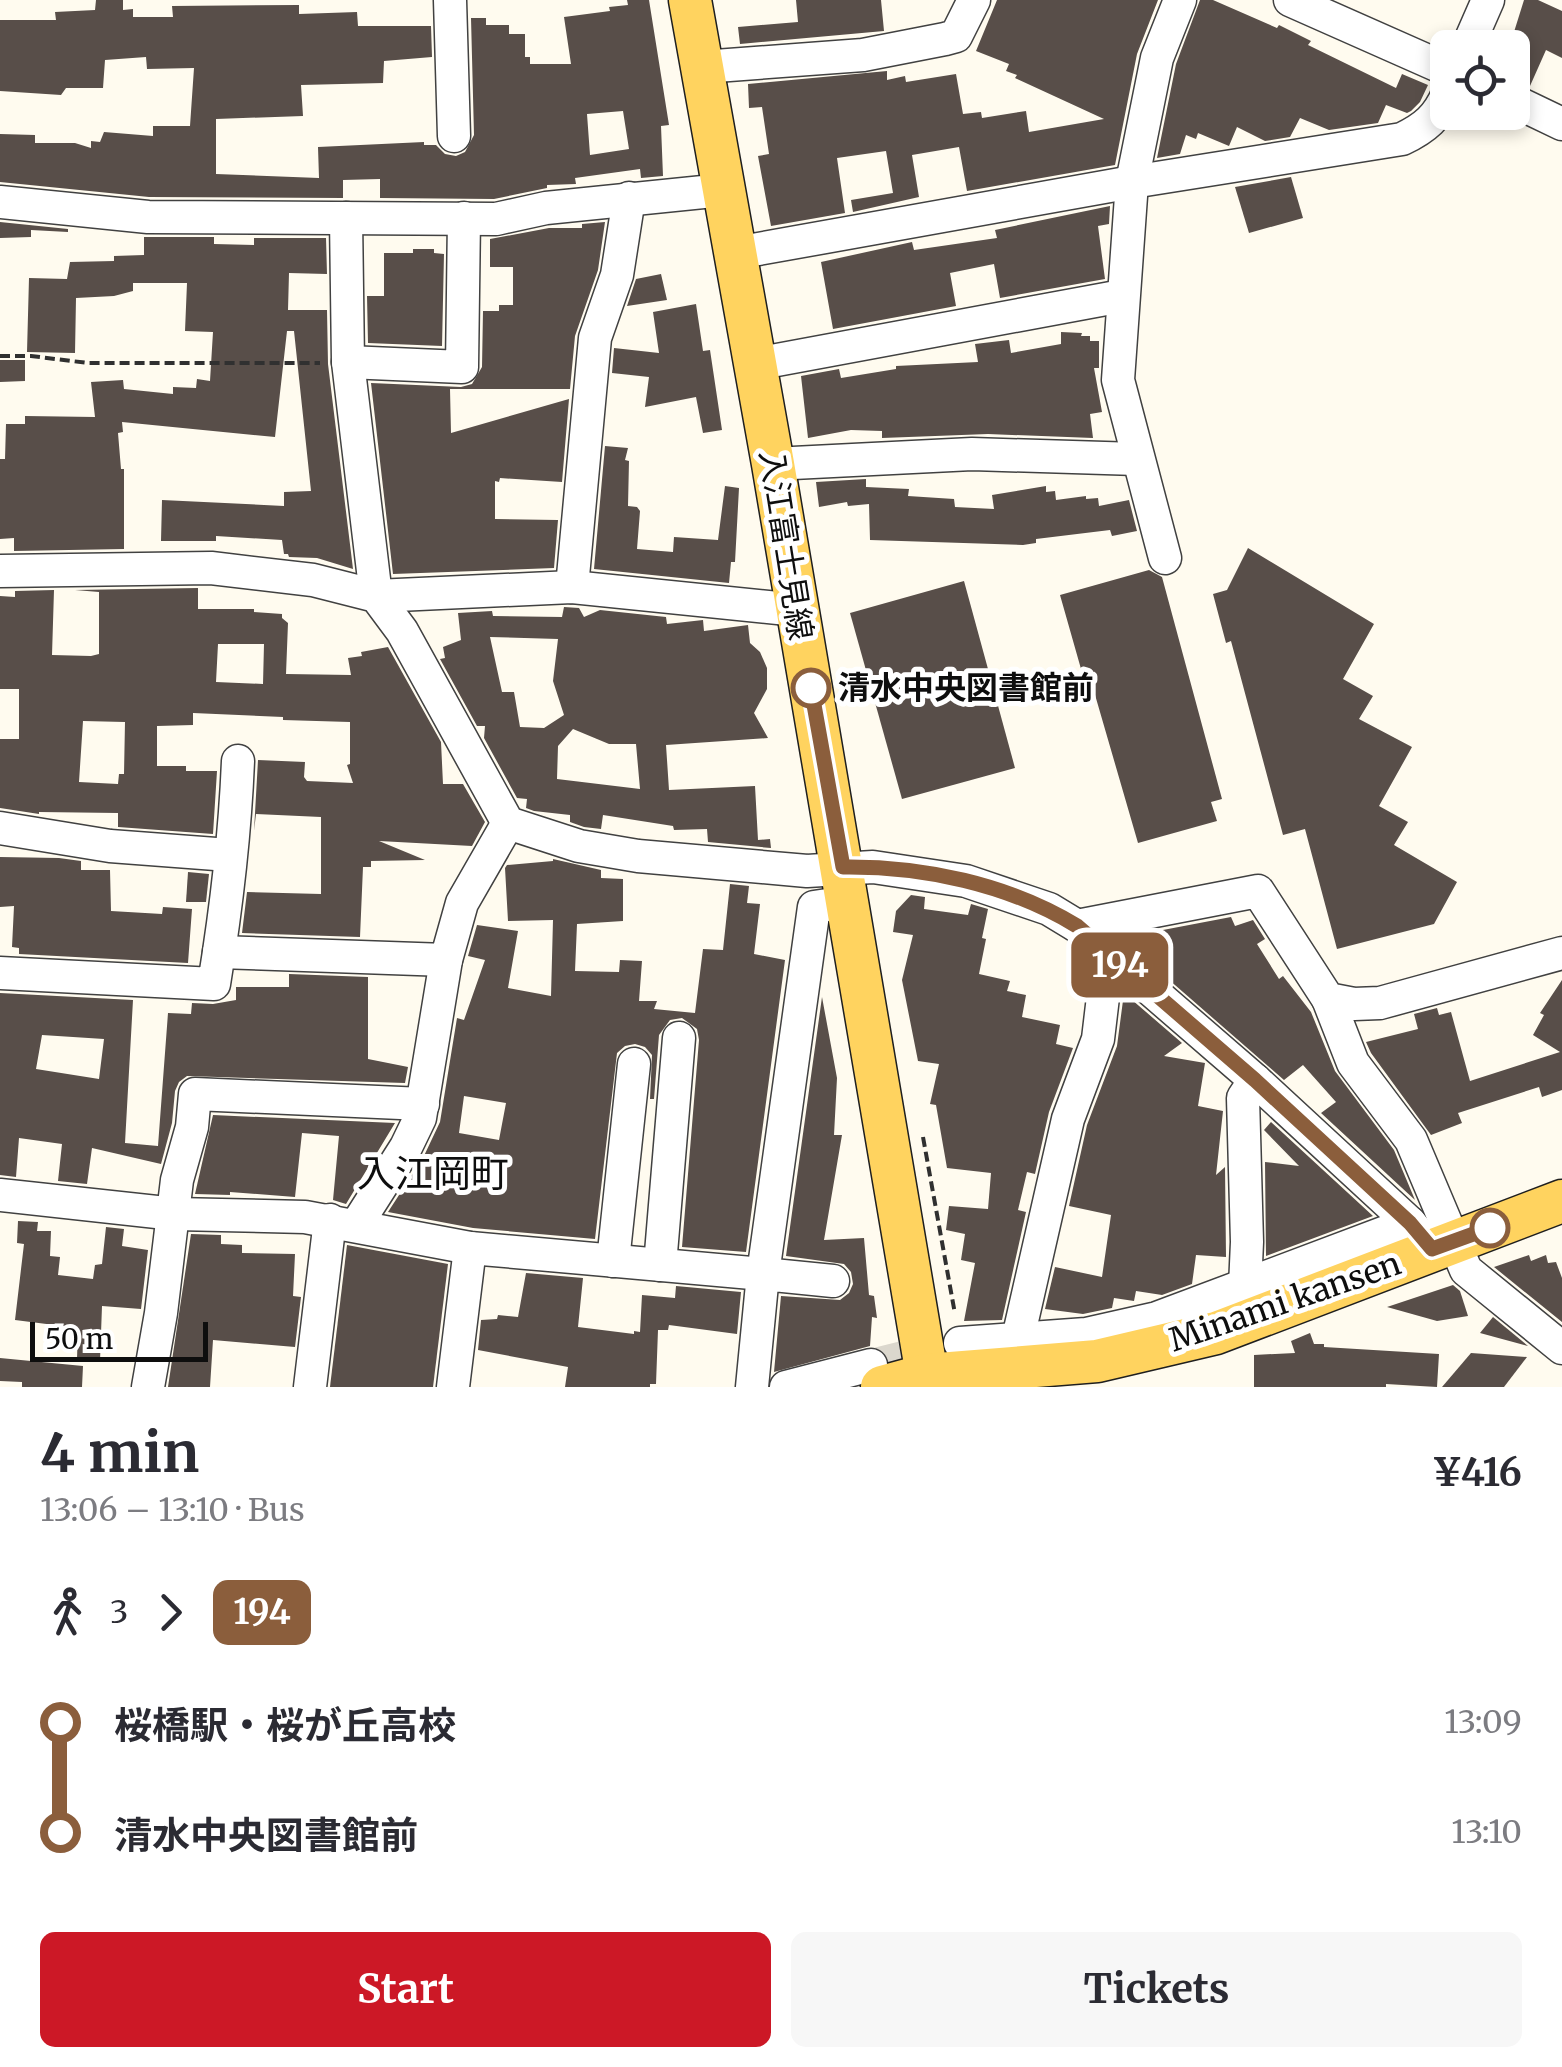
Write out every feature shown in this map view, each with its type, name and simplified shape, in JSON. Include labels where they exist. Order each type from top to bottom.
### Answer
[{"type":"main road","name":"入江富士見線","points":[[690,0],[928,1381]]},
{"type":"main road","name":"Minami kansen","points":[[876,1376],[928,1381],[1097,1361],[1216,1333],[1432,1238],[1562,1202]]},
{"type":"street","points":[[450,0],[454,136]]},
{"type":"street","points":[[702,67],[863,54],[945,39],[956,36],[974,0]]},
{"type":"street","points":[[1165,558],[1118,380],[1132,182],[1158,58],[1180,0]]},
{"type":"street","points":[[1290,0],[1430,62]]},
{"type":"street","points":[[1475,30],[1488,0]]},
{"type":"street","points":[[1530,109],[1562,124]]},
{"type":"street","points":[[736,253],[1132,182],[1402,139],[1430,121]]},
{"type":"street","points":[[0,202],[148,217],[496,219],[546,208],[722,190]]},
{"type":"street","points":[[572,587],[596,338],[618,275],[629,198]]},
{"type":"street","points":[[346,218],[348,362],[376,596],[402,631],[508,823],[579,846],[638,856],[806,870],[845,885]]},
{"type":"street","points":[[348,362],[462,367],[464,218]]},
{"type":"street","points":[[755,364],[1122,296]]},
{"type":"street","points":[[773,464],[972,454],[1137,459]]},
{"type":"street","points":[[0,571],[211,568],[313,580],[376,596],[572,587],[797,610]]},
{"type":"street","points":[[0,974],[214,984],[235,830],[238,761]]},
{"type":"street","points":[[310,1387],[344,1222],[406,1147],[423,1104],[446,960],[462,903],[508,823]]},
{"type":"street","points":[[0,828],[110,846],[229,855]]},
{"type":"street","points":[[752,1387],[763,1274],[814,907],[873,867],[966,881],[1036,904],[1077,926],[1466,1270],[1562,1348]]},
{"type":"street","points":[[1077,926],[1258,891],[1328,1000],[1354,1063],[1411,1140],[1432,1238]]},
{"type":"street","points":[[1017,1344],[1068,1119],[1098,1039],[1102,949]]},
{"type":"street","points":[[219,952],[446,960]]},
{"type":"street","points":[[1328,1000],[1380,1003],[1562,954]]},
{"type":"street","points":[[660,1265],[679,1038]]},
{"type":"street","points":[[613,1260],[634,1064]]},
{"type":"street","points":[[1245,1288],[1243,1098],[1255,1080]]},
{"type":"street","points":[[148,1387],[177,1180],[192,1126],[195,1094],[423,1104]]},
{"type":"street","points":[[628,1120],[672,1122]]},
{"type":"street","points":[[0,1195],[175,1214],[305,1217],[470,1248],[833,1281]]},
{"type":"street","points":[[960,1343],[1017,1344],[1086,1334],[1157,1318],[1245,1288],[1432,1238]]},
{"type":"street","points":[[453,1387],[470,1248]]},
{"type":"street","points":[[786,1387],[876,1376]]},
{"type":"path","points":[[0,356],[88,362],[348,362]]},
{"type":"building","points":[[96,0],[123,0],[123,10],[133,9],[133,17],[173,17],[172,6],[299,5],[299,14],[357,12],[358,26],[431,26],[432,57],[384,61],[383,83],[301,85],[303,116],[216,119],[216,174],[319,178],[318,147],[424,142],[436,145],[445,154],[456,156],[465,152],[474,135],[471,18],[486,18],[486,25],[509,25],[509,34],[525,34],[525,57],[530,57],[530,64],[571,64],[564,17],[610,11],[609,7],[628,5],[627,0],[649,0],[669,125],[661,126],[663,176],[641,178],[640,169],[575,178],[576,184],[547,185],[494,199],[380,198],[380,179],[343,180],[343,198],[149,197],[0,182],[0,134],[35,135],[35,143],[75,143],[91,148],[91,141],[100,142],[104,132],[153,136],[153,126],[190,126],[194,68],[147,69],[146,57],[105,60],[103,88],[66,88],[61,95],[0,91],[0,20],[56,20],[55,12],[95,10]],"holes":[[[623,111],[629,149],[590,155],[587,114]]]},
{"type":"building","points":[[796,0],[881,0],[884,31],[740,44],[738,27],[798,22]]},
{"type":"building","points":[[997,0],[1158,0],[1137,54],[1115,165],[967,191],[959,147],[912,155],[919,197],[853,212],[851,200],[893,193],[886,151],[837,158],[845,213],[771,226],[758,156],[769,154],[762,107],[749,108],[748,84],[887,71],[887,80],[905,76],[906,82],[956,74],[963,114],[981,112],[982,118],[1026,111],[1029,132],[1104,119],[1015,78],[1017,75],[1006,71],[1009,64],[976,51]]},
{"type":"building","points":[[1200,0],[1213,0],[1277,28],[1279,25],[1311,41],[1308,45],[1396,88],[1402,74],[1428,85],[1411,111],[1386,105],[1378,123],[1329,130],[1300,118],[1290,137],[1265,141],[1237,127],[1229,146],[1198,133],[1196,139],[1186,135],[1180,154],[1157,158],[1176,64]]},
{"type":"building","points":[[1524,0],[1538,0],[1562,11],[1562,58],[1546,50],[1530,86],[1530,30],[1515,30]]},
{"type":"building","points":[[1291,177],[1303,218],[1249,233],[1235,187]]},
{"type":"building","points":[[1110,206],[1109,224],[1098,226],[1105,279],[1000,298],[994,264],[950,273],[956,306],[833,329],[821,262],[912,242],[914,250],[997,238],[995,230]]},
{"type":"building","points":[[0,222],[68,232],[31,230],[31,237],[0,238]]},
{"type":"building","points":[[605,222],[598,270],[575,336],[570,389],[450,389],[451,433],[569,399],[562,482],[500,478],[495,481],[495,519],[558,520],[554,568],[393,574],[371,383],[461,387],[472,384],[482,367],[483,311],[499,311],[499,305],[513,305],[513,267],[490,267],[490,239]]},
{"type":"building","points":[[144,237],[214,237],[214,244],[254,245],[254,238],[326,238],[327,274],[289,273],[288,310],[327,310],[328,364],[353,569],[317,558],[289,557],[284,554],[282,540],[216,536],[216,541],[161,541],[162,500],[284,506],[284,492],[311,491],[294,331],[287,331],[275,437],[122,422],[123,432],[118,433],[124,469],[124,549],[14,551],[14,538],[0,539],[0,459],[5,459],[6,424],[25,424],[25,416],[95,417],[91,382],[123,380],[124,389],[173,394],[173,387],[196,388],[197,379],[210,381],[213,332],[185,331],[187,283],[133,283],[133,291],[114,296],[76,298],[75,353],[27,352],[29,278],[67,279],[70,262],[114,261],[114,256],[144,255]]},
{"type":"building","points":[[413,249],[434,249],[434,253],[444,254],[442,346],[368,343],[367,296],[384,296],[384,253],[413,253]]},
{"type":"building","points":[[661,274],[667,300],[627,306],[636,279]]},
{"type":"building","points":[[696,304],[703,351],[710,350],[722,430],[703,433],[696,397],[645,407],[649,377],[612,373],[614,348],[659,353],[653,312]]},
{"type":"building","points":[[1061,332],[1082,333],[1081,336],[1090,336],[1090,341],[1099,341],[1099,368],[1094,368],[1102,412],[1090,414],[1093,438],[988,434],[882,438],[882,431],[851,430],[808,438],[801,376],[839,369],[841,378],[896,366],[978,362],[975,344],[1009,340],[1011,353],[1061,344]]},
{"type":"building","points":[[0,360],[25,360],[25,381],[0,382]]},
{"type":"building","points":[[605,446],[628,448],[628,506],[640,511],[637,549],[673,552],[674,537],[718,540],[725,486],[739,488],[735,562],[731,562],[729,583],[594,569]]},
{"type":"building","points":[[866,479],[866,487],[909,489],[908,496],[954,499],[955,507],[994,509],[992,495],[1046,486],[1046,492],[1055,491],[1056,500],[1086,496],[1098,498],[1099,506],[1129,500],[1137,531],[1112,536],[1110,530],[1036,539],[1036,543],[1023,545],[870,540],[869,504],[848,506],[847,502],[819,507],[816,482]]},
{"type":"building","points":[[1248,548],[1374,624],[1343,679],[1373,696],[1359,719],[1412,747],[1379,806],[1408,822],[1394,845],[1457,882],[1434,924],[1337,949],[1305,829],[1283,835],[1231,641],[1226,643],[1213,594],[1227,590]]},
{"type":"building","points":[[1149,570],[1162,577],[1222,799],[1211,802],[1217,821],[1138,843],[1091,681],[1085,683],[1060,595]]},
{"type":"building","points":[[964,581],[1015,768],[902,799],[850,613]]},
{"type":"building","points":[[198,588],[198,609],[254,609],[282,614],[288,623],[286,674],[351,675],[348,658],[388,647],[441,742],[443,784],[463,784],[485,822],[472,846],[379,841],[425,860],[371,861],[371,867],[363,867],[360,937],[242,933],[247,892],[321,894],[321,817],[256,814],[254,831],[258,760],[305,762],[307,781],[353,783],[347,765],[350,722],[193,713],[193,725],[157,726],[157,766],[217,771],[213,834],[118,827],[118,813],[39,814],[0,808],[0,739],[19,739],[19,689],[0,689],[0,596],[15,597],[15,591],[54,590],[52,655],[99,654],[99,592],[75,590]],"holes":[[[218,644],[264,644],[263,684],[216,682]],[[83,721],[125,722],[124,774],[119,774],[118,784],[79,782]]]},
{"type":"building","points":[[564,607],[579,608],[584,617],[600,610],[666,617],[667,624],[703,620],[704,631],[748,625],[750,643],[760,652],[767,668],[767,689],[754,713],[768,738],[666,745],[669,790],[755,786],[758,840],[770,839],[771,848],[708,842],[707,829],[674,830],[673,826],[603,815],[601,829],[584,827],[570,822],[570,815],[526,808],[527,799],[517,798],[484,738],[485,726],[477,726],[440,659],[445,658],[443,647],[461,640],[458,613],[492,611],[493,616],[562,617]],"holes":[[[490,637],[558,639],[553,681],[564,715],[544,728],[520,727],[514,692],[502,692]],[[573,729],[609,744],[636,744],[640,789],[557,779],[558,746]]]},
{"type":"building","points":[[0,857],[59,858],[81,861],[81,870],[110,870],[111,911],[162,914],[163,907],[192,909],[188,963],[19,954],[19,948],[12,947],[14,906],[0,907]]},
{"type":"building","points":[[553,861],[601,870],[601,878],[623,879],[623,921],[577,924],[575,971],[619,972],[620,960],[642,961],[639,1001],[657,1001],[654,1009],[695,1013],[703,949],[723,950],[730,884],[749,886],[747,903],[760,904],[754,954],[785,960],[746,1252],[682,1247],[699,1040],[697,1029],[682,1018],[670,1020],[659,1035],[654,1099],[650,1099],[652,1055],[635,1044],[617,1053],[595,1239],[473,1228],[388,1212],[423,1158],[440,1122],[457,1018],[464,1020],[485,960],[468,956],[477,925],[518,931],[508,988],[551,996],[553,920],[508,921],[505,868]],"holes":[[[464,1096],[506,1103],[499,1140],[459,1133]]]},
{"type":"building","points":[[188,872],[209,874],[206,902],[186,902]]},
{"type":"building","points":[[911,895],[925,897],[924,909],[968,915],[971,904],[988,909],[979,974],[1010,981],[1007,991],[1026,995],[1022,1017],[1060,1025],[1056,1044],[1073,1048],[1049,1112],[1035,1174],[1027,1172],[1018,1210],[1026,1212],[1002,1320],[964,1321],[975,1263],[961,1260],[965,1234],[946,1230],[949,1206],[988,1209],[991,1173],[947,1168],[936,1105],[930,1104],[939,1064],[918,1061],[902,980],[913,935],[893,932],[896,911]]},
{"type":"building","points":[[1231,917],[1235,926],[1253,920],[1265,939],[1257,944],[1279,979],[1283,976],[1311,1012],[1335,1071],[1394,1150],[1415,1200],[1321,1113],[1336,1102],[1303,1065],[1284,1080],[1121,938]]},
{"type":"building","points":[[289,974],[368,977],[368,1059],[408,1067],[405,1083],[187,1076],[175,1091],[172,1123],[161,1164],[92,1148],[87,1184],[58,1181],[62,1144],[19,1138],[16,1177],[0,1175],[0,993],[133,1000],[125,1143],[158,1146],[168,1013],[191,1014],[192,1003],[236,1000],[236,987],[289,987]],"holes":[[[42,1035],[104,1039],[99,1079],[36,1069]]]},
{"type":"building","points":[[1562,980],[1562,1090],[1542,1097],[1539,1087],[1458,1113],[1462,1123],[1431,1135],[1366,1042],[1418,1029],[1414,1014],[1437,1008],[1439,1015],[1451,1012],[1470,1081],[1560,1052],[1533,1035],[1544,1015],[1540,1013]]},
{"type":"building","points":[[1124,993],[1182,1043],[1164,1056],[1205,1063],[1198,1106],[1223,1111],[1216,1175],[1225,1167],[1226,1257],[1196,1255],[1192,1284],[1162,1295],[1136,1291],[1134,1301],[1114,1298],[1112,1308],[1083,1314],[1045,1309],[1055,1267],[1102,1277],[1111,1215],[1069,1206],[1087,1125],[1117,1046]]},
{"type":"building","points":[[822,997],[837,1078],[834,1135],[842,1135],[824,1240],[864,1238],[869,1295],[874,1296],[877,1318],[872,1317],[870,1346],[774,1372],[781,1296],[840,1300],[853,1284],[851,1272],[844,1264],[786,1256]]},
{"type":"building","points":[[213,1115],[395,1123],[346,1204],[333,1200],[339,1136],[302,1133],[295,1197],[230,1192],[195,1194]]},
{"type":"building","points":[[1271,1122],[1373,1216],[1266,1256],[1265,1162],[1299,1166],[1264,1130]]},
{"type":"building","points":[[18,1221],[38,1222],[37,1231],[51,1231],[50,1256],[60,1257],[58,1275],[93,1279],[95,1265],[102,1264],[106,1227],[124,1229],[122,1246],[148,1250],[141,1309],[102,1306],[100,1361],[77,1359],[78,1328],[15,1320],[24,1244],[17,1243]]},
{"type":"building","points":[[191,1234],[221,1235],[221,1244],[242,1245],[242,1253],[295,1254],[293,1296],[301,1297],[295,1347],[213,1340],[210,1387],[168,1387]]},
{"type":"building","points":[[347,1245],[448,1264],[433,1387],[330,1387]]},
{"type":"building","points":[[1529,1255],[1531,1261],[1546,1255],[1548,1263],[1556,1262],[1562,1278],[1562,1322],[1494,1267]]},
{"type":"building","points":[[526,1273],[583,1278],[578,1327],[634,1334],[640,1332],[642,1295],[675,1298],[676,1286],[741,1292],[737,1334],[669,1325],[668,1330],[658,1330],[656,1384],[565,1387],[568,1367],[478,1350],[481,1320],[497,1319],[498,1315],[518,1317]]},
{"type":"building","points":[[1453,1285],[1460,1291],[1468,1316],[1437,1321],[1387,1307]]},
{"type":"building","points":[[1493,1317],[1528,1346],[1480,1333]]},
{"type":"building","points":[[1310,1333],[1314,1344],[1324,1347],[1439,1354],[1437,1387],[1254,1387],[1254,1355],[1295,1353],[1291,1341]]},
{"type":"building","points":[[1471,1353],[1527,1357],[1504,1387],[1442,1387]]},
{"type":"building","points":[[0,1358],[83,1366],[82,1387],[22,1387],[22,1382],[0,1381]]},
{"type":"tunnel","points":[[871,1365],[944,1347]]},
{"type":"bus line","name":"194","points":[[811,688],[843,867],[873,867],[966,881],[1048,909],[1077,926],[1255,1080],[1410,1223],[1432,1249],[1490,1228]]},
{"type":"place","name":"清水中央図書館前","points":[[811,688]]},
{"type":"district","name":"入江岡町","points":[[433,1173]]}]
